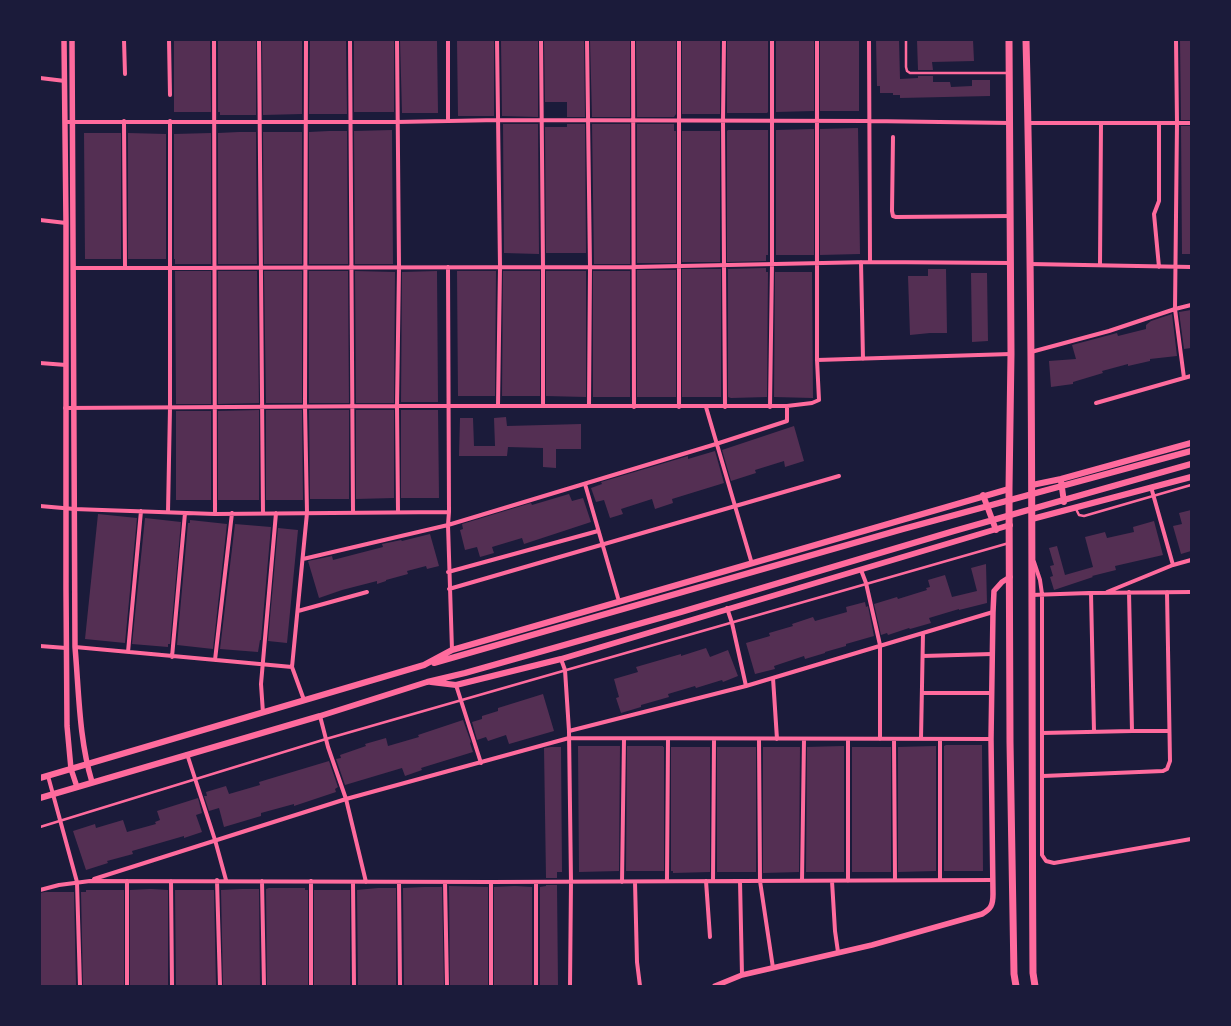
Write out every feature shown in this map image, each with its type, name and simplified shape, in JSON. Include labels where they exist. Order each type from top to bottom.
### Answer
[{"type":"main road","points":[[1009,40],[1011,263],[1009,489],[1010,742],[1014,974],[1016,986]]},
{"type":"main road","points":[[1026,40],[1031,352],[1033,973],[1035,986]]},
{"type":"main road","points":[[1032,484],[1061,479],[1191,443]]},
{"type":"main road","points":[[40,778],[304,700],[895,531],[1191,451]]},
{"type":"main road","points":[[40,798],[320,716],[428,682],[681,612],[954,531],[1191,464]]},
{"type":"main road","points":[[1032,519],[1191,477]]},
{"type":"main road","points":[[1061,479],[1064,510]]},
{"type":"main road","points":[[424,666],[452,650],[752,564],[982,495],[1009,489]]},
{"type":"main road","points":[[982,495],[996,530]]},
{"type":"main road","points":[[428,682],[456,685],[561,659],[727,608],[1010,525]]},
{"type":"street","points":[[64,40],[67,726],[71,769],[77,787]]},
{"type":"street","points":[[72,40],[76,648],[81,724],[87,764],[92,782]]},
{"type":"street","points":[[124,40],[125,74]]},
{"type":"street","points":[[169,40],[170,95]]},
{"type":"street","points":[[214,40],[216,267],[215,514]]},
{"type":"street","points":[[259,40],[263,513]]},
{"type":"street","points":[[304,700],[292,667],[307,513],[305,407],[306,40]]},
{"type":"street","points":[[350,40],[353,512]]},
{"type":"street","points":[[397,40],[398,512]]},
{"type":"street","points":[[448,40],[448,121]]},
{"type":"street","points":[[497,40],[500,267],[498,406]]},
{"type":"street","points":[[541,40],[543,406]]},
{"type":"street","points":[[587,40],[590,267],[589,406]]},
{"type":"street","points":[[632,40],[634,406]]},
{"type":"street","points":[[679,40],[679,407]]},
{"type":"street","points":[[724,40],[723,120],[725,407]]},
{"type":"street","points":[[770,407],[772,264],[772,40]]},
{"type":"street","points":[[66,408],[397,406],[770,407],[812,404],[819,400],[817,360],[818,40]]},
{"type":"street","points":[[869,40],[868,121],[870,262]]},
{"type":"street","points":[[1176,40],[1177,123],[1175,309],[1184,378]]},
{"type":"street","points":[[40,78],[65,81]]},
{"type":"street","points":[[64,122],[397,122],[499,120],[818,120],[1010,122]]},
{"type":"street","points":[[124,122],[125,268]]},
{"type":"street","points":[[168,512],[170,408],[170,122]]},
{"type":"street","points":[[1028,123],[1191,123]]},
{"type":"street","points":[[1100,123],[1100,265]]},
{"type":"street","points":[[1159,123],[1159,201],[1154,214],[1159,267]]},
{"type":"street","points":[[893,137],[892,211],[894,216],[1010,216]]},
{"type":"street","points":[[40,220],[66,223]]},
{"type":"street","points":[[74,268],[634,267],[861,262],[1011,263]]},
{"type":"street","points":[[861,262],[863,359]]},
{"type":"street","points":[[1030,264],[1191,267]]},
{"type":"street","points":[[448,267],[448,572],[452,650]]},
{"type":"street","points":[[1031,352],[1109,331],[1191,305]]},
{"type":"street","points":[[817,360],[1011,354]]},
{"type":"street","points":[[40,363],[66,365]]},
{"type":"street","points":[[1096,403],[1191,376]]},
{"type":"street","points":[[303,559],[448,525],[716,444],[787,421],[787,406]]},
{"type":"street","points":[[706,407],[752,564]]},
{"type":"street","points":[[449,589],[839,476]]},
{"type":"street","points":[[585,484],[618,598]]},
{"type":"street","points":[[1151,487],[1173,565]]},
{"type":"street","points":[[40,506],[74,510],[215,514],[449,512]]},
{"type":"street","points":[[128,652],[140,511]]},
{"type":"street","points":[[172,657],[185,513]]},
{"type":"street","points":[[215,660],[232,513]]},
{"type":"street","points":[[263,712],[261,684],[276,513]]},
{"type":"street","points":[[448,572],[598,531]]},
{"type":"street","points":[[1032,556],[1040,580],[1042,594],[1042,855],[1046,861],[1054,864],[1191,839]]},
{"type":"street","points":[[1105,593],[1173,565],[1191,560]]},
{"type":"street","points":[[860,570],[866,583],[880,645],[880,739]]},
{"type":"street","points":[[715,986],[742,975],[872,945],[982,914],[989,910],[993,904],[991,739],[992,612],[994,591],[1002,582],[1010,578]]},
{"type":"street","points":[[298,611],[367,592]]},
{"type":"street","points":[[1129,592],[1132,731]]},
{"type":"street","points":[[1043,776],[1163,771],[1167,769],[1169,765],[1169,732],[1167,592]]},
{"type":"street","points":[[1031,595],[1191,592]]},
{"type":"street","points":[[1091,593],[1094,732]]},
{"type":"street","points":[[727,608],[732,623],[746,686]]},
{"type":"street","points":[[569,731],[746,686],[992,612]]},
{"type":"street","points":[[921,739],[923,633]]},
{"type":"street","points":[[40,646],[66,648]]},
{"type":"street","points":[[76,648],[292,667]]},
{"type":"street","points":[[923,656],[992,654]]},
{"type":"street","points":[[561,659],[565,670],[569,731],[571,882],[570,986]]},
{"type":"street","points":[[773,678],[777,739]]},
{"type":"street","points":[[456,685],[481,763]]},
{"type":"street","points":[[922,693],[991,693]]},
{"type":"street","points":[[320,716],[346,799],[366,882]]},
{"type":"street","points":[[1042,733],[1132,731],[1169,732]]},
{"type":"street","points":[[90,881],[346,799],[569,738],[714,740],[991,739]]},
{"type":"street","points":[[622,882],[624,739]]},
{"type":"street","points":[[668,739],[668,882]]},
{"type":"street","points":[[759,739],[760,881],[773,968]]},
{"type":"street","points":[[802,881],[804,739]]},
{"type":"street","points":[[848,739],[848,881]]},
{"type":"street","points":[[894,739],[895,880]]},
{"type":"street","points":[[940,739],[940,880]]},
{"type":"street","points":[[713,881],[714,740]]},
{"type":"street","points":[[187,754],[215,840],[226,880]]},
{"type":"street","points":[[48,776],[77,882],[80,986]]},
{"type":"street","points":[[217,880],[220,986]]},
{"type":"street","points":[[40,890],[59,885],[90,881],[126,882],[226,880],[353,882],[668,882],[993,880]]},
{"type":"street","points":[[171,881],[172,986]]},
{"type":"street","points":[[262,881],[264,986]]},
{"type":"street","points":[[311,881],[311,986]]},
{"type":"street","points":[[706,881],[710,937]]},
{"type":"street","points":[[740,881],[742,975]]},
{"type":"street","points":[[832,881],[838,952]]},
{"type":"street","points":[[126,882],[127,986]]},
{"type":"street","points":[[353,882],[354,986]]},
{"type":"street","points":[[398,882],[400,986]]},
{"type":"street","points":[[445,882],[446,986]]},
{"type":"street","points":[[491,882],[491,986]]},
{"type":"street","points":[[536,882],[536,986]]},
{"type":"street","points":[[635,882],[640,986]]},
{"type":"lane","points":[[906,40],[906,70],[910,73],[1009,72]]},
{"type":"lane","points":[[1075,507],[1079,515],[1084,516],[1191,485]]},
{"type":"lane","points":[[40,827],[61,822],[326,739],[732,623],[866,583],[1010,543]]},
{"type":"building","points":[[174,40],[210,40],[211,112],[174,112]]},
{"type":"building","points":[[218,40],[256,40],[256,115],[220,115],[220,112],[218,112]]},
{"type":"building","points":[[262,40],[302,40],[302,114],[263,115]]},
{"type":"building","points":[[310,40],[346,40],[347,114],[309,114]]},
{"type":"building","points":[[354,40],[394,40],[394,112],[354,112]]},
{"type":"building","points":[[400,40],[437,40],[438,113],[402,113]]},
{"type":"building","points":[[494,40],[494,116],[458,116],[457,41]]},
{"type":"building","points":[[501,40],[538,40],[538,117],[502,116]]},
{"type":"building","points":[[544,40],[584,40],[585,117],[567,117],[567,102],[545,102]]},
{"type":"building","points":[[590,40],[630,40],[630,117],[592,117]]},
{"type":"building","points":[[636,40],[676,40],[676,114],[674,117],[637,117]]},
{"type":"building","points":[[682,40],[720,40],[720,114],[682,114]]},
{"type":"building","points":[[727,40],[768,40],[767,113],[727,113]]},
{"type":"building","points":[[776,40],[814,40],[814,111],[776,112]]},
{"type":"building","points":[[820,40],[859,40],[859,111],[820,111]]},
{"type":"building","points":[[876,40],[899,40],[900,79],[918,78],[918,76],[933,76],[933,82],[950,82],[951,87],[972,86],[972,80],[990,80],[990,96],[900,98],[900,95],[893,95],[893,93],[880,93],[880,86],[877,86]]},
{"type":"building","points":[[917,40],[973,40],[974,61],[932,62],[933,70],[918,70]]},
{"type":"building","points":[[1180,40],[1191,40],[1191,120],[1181,120]]},
{"type":"building","points":[[503,124],[538,124],[539,254],[504,253]]},
{"type":"building","points":[[567,124],[585,124],[586,253],[546,253],[545,127],[567,127]]},
{"type":"building","points":[[592,124],[630,124],[630,264],[594,264]]},
{"type":"building","points":[[637,124],[674,124],[674,131],[676,131],[676,263],[637,263]]},
{"type":"building","points":[[1181,126],[1191,126],[1191,254],[1182,254]]},
{"type":"building","points":[[858,128],[860,254],[820,255],[820,129]]},
{"type":"building","points":[[814,129],[814,255],[776,255],[776,130]]},
{"type":"building","points":[[392,130],[393,264],[355,264],[354,131]]},
{"type":"building","points":[[728,130],[768,130],[768,255],[766,255],[766,261],[727,262]]},
{"type":"building","points":[[347,131],[348,264],[309,264],[309,132]]},
{"type":"building","points":[[682,131],[720,131],[720,262],[682,262]]},
{"type":"building","points":[[256,132],[257,264],[218,264],[218,133]]},
{"type":"building","points":[[263,132],[302,132],[302,264],[264,264]]},
{"type":"building","points":[[84,133],[121,133],[121,259],[85,259]]},
{"type":"building","points":[[128,133],[166,134],[166,259],[128,259]]},
{"type":"building","points":[[211,133],[211,264],[175,264],[174,134]]},
{"type":"building","points":[[766,268],[766,272],[768,272],[767,397],[731,398],[728,397],[728,269]]},
{"type":"building","points":[[682,269],[721,269],[721,397],[682,397]]},
{"type":"building","points":[[928,269],[946,269],[947,333],[910,335],[908,276],[928,276]]},
{"type":"building","points":[[637,270],[676,270],[676,397],[637,397]]},
{"type":"building","points":[[175,271],[211,271],[211,404],[176,404]]},
{"type":"building","points":[[218,271],[257,271],[259,403],[218,404]]},
{"type":"building","points":[[264,271],[302,271],[302,403],[266,403]]},
{"type":"building","points":[[309,271],[348,271],[349,403],[309,403]]},
{"type":"building","points":[[355,271],[395,272],[394,403],[356,403]]},
{"type":"building","points":[[437,271],[438,402],[401,402],[402,272]]},
{"type":"building","points":[[457,271],[496,271],[495,396],[458,396]]},
{"type":"building","points":[[503,271],[540,271],[540,396],[502,396]]},
{"type":"building","points":[[546,271],[586,271],[586,397],[546,396]]},
{"type":"building","points":[[593,271],[630,271],[630,397],[593,397]]},
{"type":"building","points":[[775,272],[812,272],[813,398],[774,397]]},
{"type":"building","points":[[971,273],[987,273],[988,341],[972,342]]},
{"type":"building","points":[[1191,310],[1191,348],[1184,349],[1179,312]]},
{"type":"building","points":[[1172,314],[1177,356],[1150,359],[1150,361],[1128,366],[1128,364],[1102,371],[1103,373],[1073,382],[1073,384],[1051,387],[1049,361],[1076,359],[1072,345],[1117,333],[1118,336],[1146,329],[1146,325],[1151,321]]},
{"type":"building","points":[[259,410],[259,500],[218,500],[218,411]]},
{"type":"building","points":[[266,410],[302,410],[303,500],[266,500]]},
{"type":"building","points":[[309,410],[349,410],[349,499],[310,499]]},
{"type":"building","points":[[356,410],[394,410],[394,498],[356,499]]},
{"type":"building","points":[[401,410],[438,410],[439,498],[401,498]]},
{"type":"building","points":[[176,411],[211,411],[211,500],[176,500]]},
{"type":"building","points":[[506,417],[507,426],[581,424],[581,449],[556,449],[556,468],[543,467],[543,448],[508,447],[507,456],[459,456],[460,418],[473,418],[474,446],[495,446],[494,418]]},
{"type":"building","points":[[794,426],[804,461],[785,467],[784,461],[755,470],[756,473],[731,481],[722,450]]},
{"type":"building","points":[[715,451],[724,483],[672,499],[673,503],[655,509],[652,499],[621,509],[623,514],[610,518],[604,500],[596,502],[591,488],[602,484],[601,482],[688,456],[688,459]]},
{"type":"building","points":[[569,494],[572,501],[583,498],[591,522],[524,544],[522,538],[492,547],[494,553],[480,557],[477,547],[465,550],[460,530],[463,529],[462,524],[531,503],[532,505]]},
{"type":"building","points":[[1191,510],[1191,551],[1181,554],[1173,526],[1182,524],[1179,513]]},
{"type":"building","points":[[98,514],[137,518],[125,643],[85,639]]},
{"type":"building","points":[[145,518],[181,522],[170,644],[168,644],[168,647],[132,644]]},
{"type":"building","points":[[190,520],[227,524],[213,649],[177,645],[188,523],[190,523]]},
{"type":"building","points":[[1154,521],[1163,555],[1115,566],[1116,570],[1092,576],[1093,577],[1054,590],[1050,577],[1053,576],[1050,566],[1054,565],[1049,548],[1057,546],[1065,575],[1093,567],[1085,537],[1105,532],[1107,538],[1134,532],[1133,527]]},
{"type":"building","points":[[235,524],[271,527],[261,640],[258,652],[220,649]]},
{"type":"building","points":[[278,528],[298,530],[287,643],[268,641]]},
{"type":"building","points":[[430,534],[439,566],[427,569],[426,566],[407,571],[408,574],[377,584],[377,581],[342,590],[319,598],[308,561],[332,556],[333,560],[383,547],[382,544]]},
{"type":"building","points":[[986,564],[987,603],[959,609],[929,618],[931,623],[888,635],[887,633],[881,635],[874,604],[897,597],[898,599],[927,590],[926,588],[930,587],[928,580],[945,575],[952,597],[977,591],[971,568]]},
{"type":"building","points":[[865,602],[866,607],[868,606],[874,636],[846,644],[846,646],[805,659],[804,656],[774,666],[775,669],[755,674],[746,643],[770,636],[769,633],[793,626],[792,624],[813,617],[815,621],[847,612],[846,607]]},
{"type":"building","points":[[706,648],[710,657],[728,650],[738,676],[723,682],[722,680],[696,688],[695,686],[668,694],[669,697],[641,705],[641,707],[621,713],[616,698],[619,697],[614,679],[638,672],[636,667]]},
{"type":"building","points":[[543,694],[554,731],[509,744],[506,735],[488,741],[486,737],[477,740],[472,722],[482,719],[482,716],[498,711],[498,708]]},
{"type":"building","points":[[463,720],[473,752],[421,768],[422,770],[405,776],[402,768],[345,785],[336,759],[341,758],[340,755],[366,746],[365,744],[386,738],[388,746],[419,737],[418,735]]},
{"type":"building","points":[[982,745],[983,871],[944,871],[944,746]]},
{"type":"building","points":[[578,746],[620,746],[619,871],[579,872]]},
{"type":"building","points":[[627,746],[664,747],[664,871],[626,871]]},
{"type":"building","points":[[844,746],[844,872],[806,872],[807,747]]},
{"type":"building","points":[[936,746],[936,871],[898,872],[898,747]]},
{"type":"building","points":[[561,747],[562,872],[557,872],[557,878],[546,878],[544,748]]},
{"type":"building","points":[[671,747],[710,747],[710,872],[673,873],[673,871],[671,871]]},
{"type":"building","points":[[717,747],[756,747],[756,872],[717,872]]},
{"type":"building","points":[[763,747],[800,747],[799,872],[763,873]]},
{"type":"building","points":[[852,747],[891,747],[891,872],[852,872]]},
{"type":"building","points":[[329,761],[338,787],[335,789],[336,792],[294,806],[294,804],[261,813],[261,816],[224,827],[219,808],[209,811],[204,796],[207,796],[206,792],[226,786],[229,794],[260,785],[259,782]]},
{"type":"building","points":[[198,798],[202,813],[196,815],[202,832],[132,851],[133,854],[107,861],[108,863],[86,870],[73,831],[95,824],[96,828],[123,820],[127,832],[156,824],[155,822],[160,820],[157,811]]},
{"type":"building","points":[[546,885],[557,885],[558,986],[540,986],[540,887]]},
{"type":"building","points":[[449,886],[488,887],[488,986],[450,986]]},
{"type":"building","points":[[442,887],[444,986],[404,986],[403,888]]},
{"type":"building","points":[[494,887],[532,887],[532,986],[494,986]]},
{"type":"building","points":[[305,888],[305,890],[308,890],[308,986],[267,986],[266,889]]},
{"type":"building","points":[[396,888],[396,986],[358,986],[357,890]]},
{"type":"building","points":[[259,889],[260,986],[223,986],[221,890]]},
{"type":"building","points":[[86,890],[124,890],[124,986],[83,986],[81,892],[86,892]]},
{"type":"building","points":[[130,890],[168,890],[168,986],[130,986]]},
{"type":"building","points":[[175,890],[214,890],[216,986],[176,986]]},
{"type":"building","points":[[314,890],[350,890],[350,986],[314,986]]},
{"type":"building","points":[[74,892],[76,986],[40,986],[40,893]]}]
